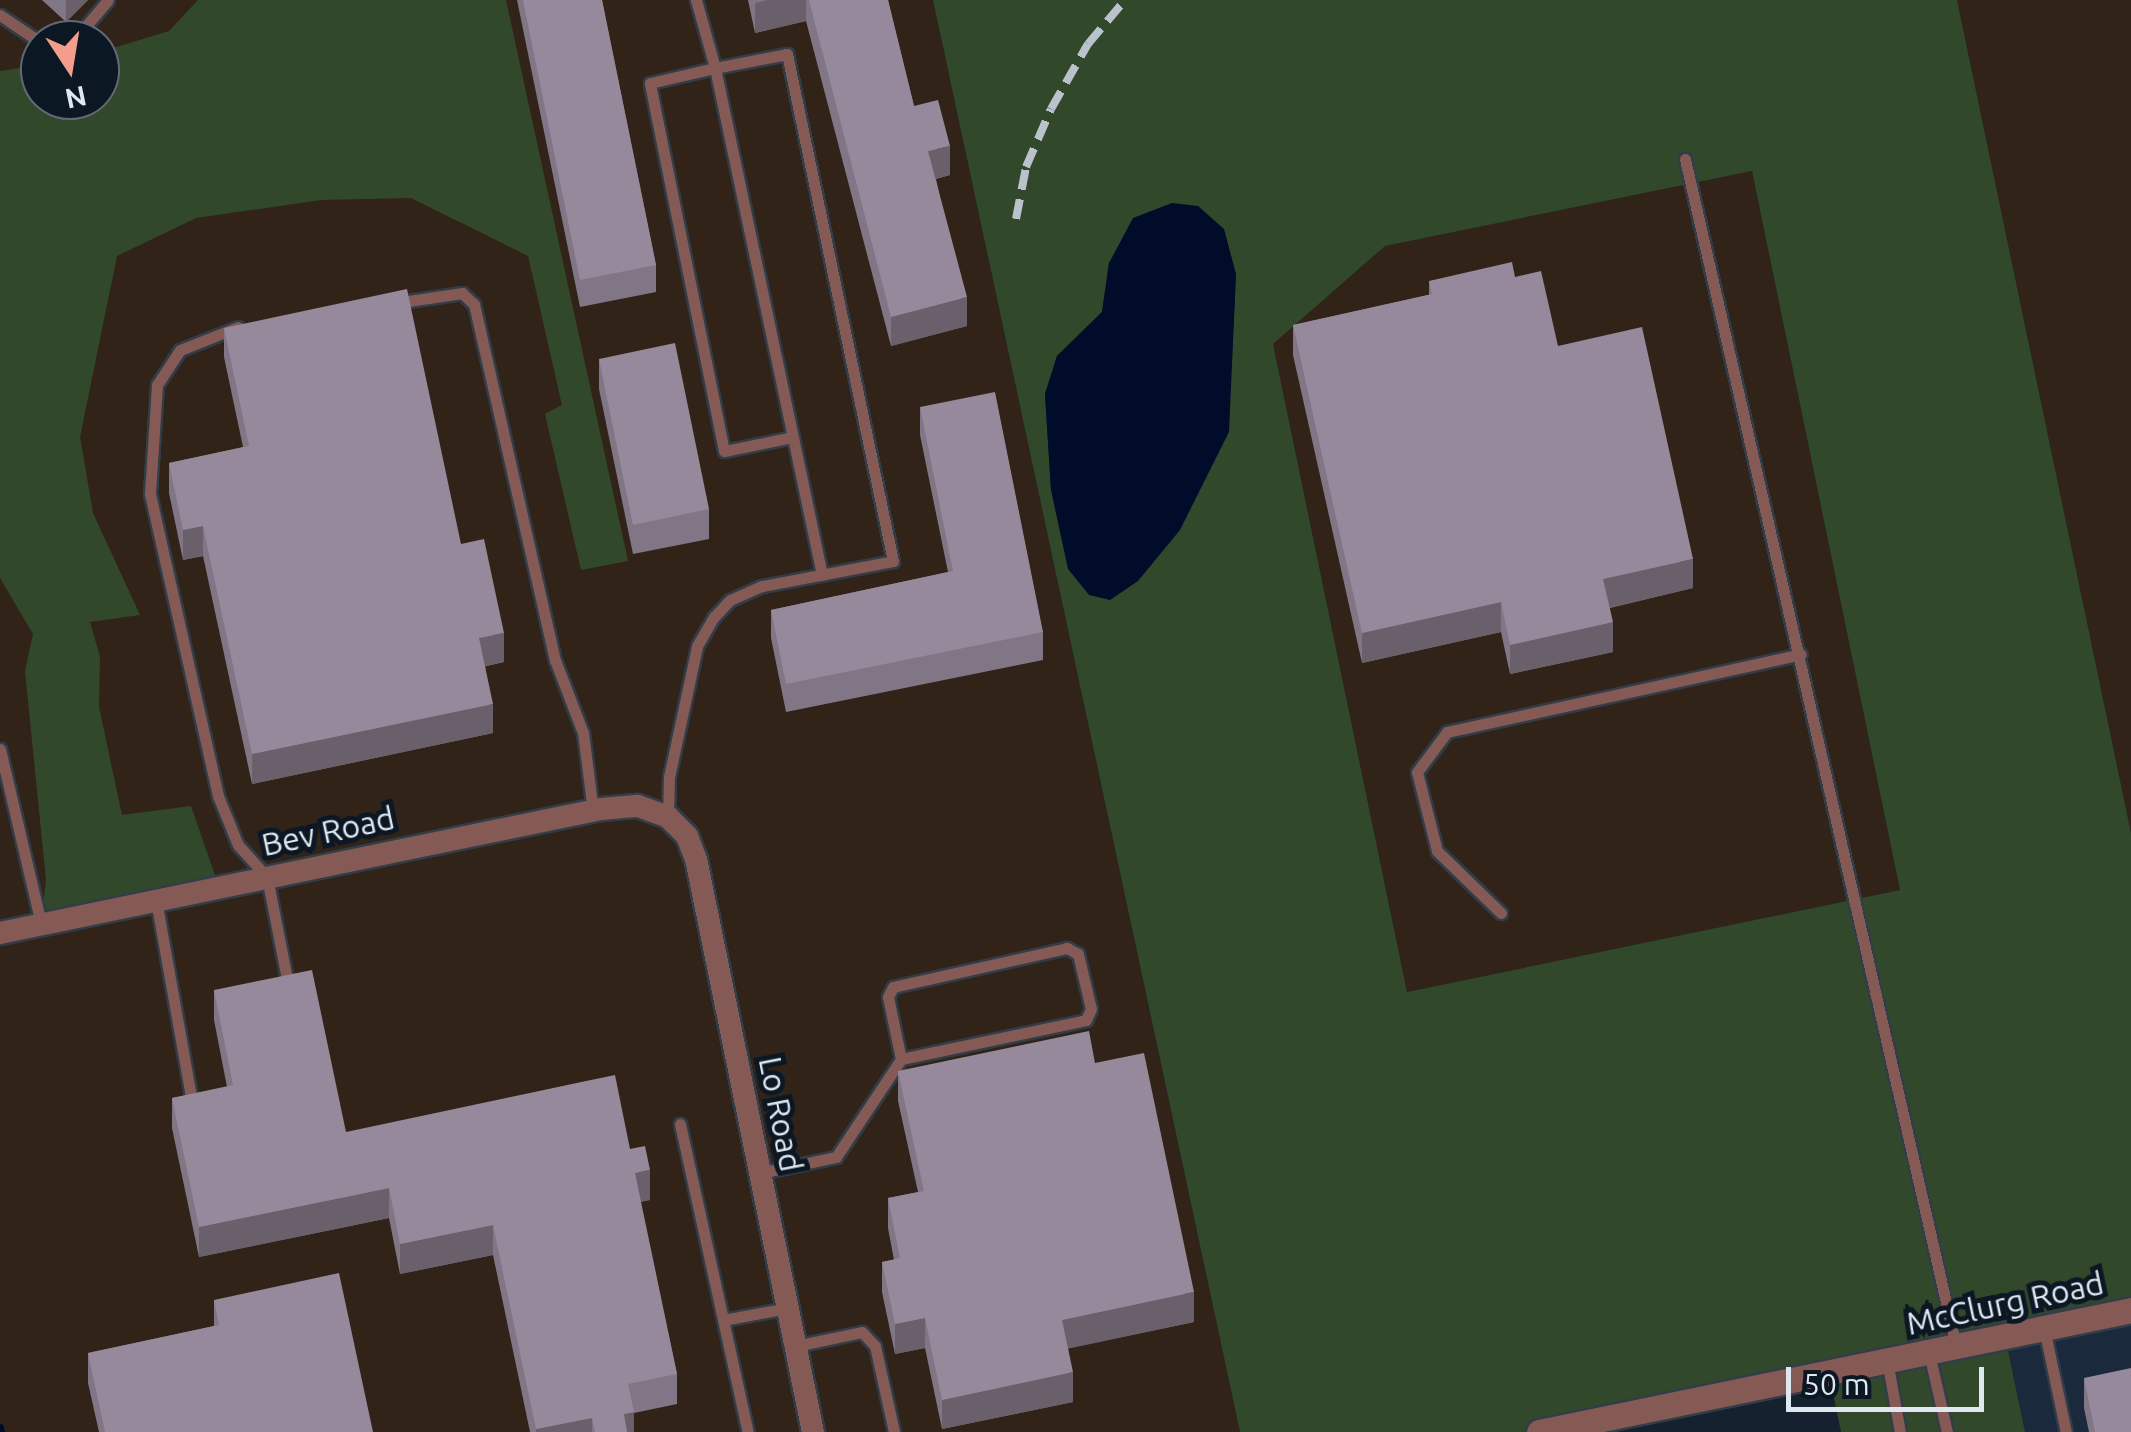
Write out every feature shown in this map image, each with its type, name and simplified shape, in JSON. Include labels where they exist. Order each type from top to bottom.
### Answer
[{"type":"street","name":"Bev Road","points":[[0,933],[593,811],[638,806],[668,817]]},
{"type":"street","name":"Lo Road","points":[[668,817],[687,836],[696,859],[814,1432]]},
{"type":"street","name":"McClurg Road","points":[[1540,1432],[2131,1310]]},
{"type":"lane","points":[[91,20],[108,0]]},
{"type":"lane","points":[[696,0],[715,68],[822,574]]},
{"type":"lane","points":[[668,817],[697,646],[714,618],[730,600],[762,586],[893,561],[787,54],[650,83],[724,451],[793,437]]},
{"type":"lane","points":[[1685,159],[1956,1346]]},
{"type":"lane","points":[[384,305],[462,293],[474,304],[555,660],[583,732],[593,811]]},
{"type":"lane","points":[[248,325],[180,350],[157,385],[150,494],[218,796],[238,845],[267,877],[287,979]]},
{"type":"lane","points":[[1501,913],[1436,851],[1417,772],[1447,732],[1801,654]]},
{"type":"lane","points":[[0,749],[41,924]]},
{"type":"lane","points":[[156,900],[191,1096]]},
{"type":"lane","points":[[760,1173],[836,1157],[901,1059],[1086,1020],[1091,1009],[1078,954],[1067,948],[892,986],[888,996],[901,1059]]},
{"type":"lane","points":[[680,1124],[748,1432]]},
{"type":"lane","points":[[723,1320],[788,1308]]},
{"type":"lane","points":[[2044,1328],[2066,1432]]},
{"type":"lane","points":[[795,1346],[862,1332],[875,1346],[894,1432]]},
{"type":"lane","points":[[1929,1351],[1947,1432]]},
{"type":"lane","points":[[1887,1360],[1900,1432]]},
{"type":"shaded area","points":[[0,0],[933,0],[1240,1432],[0,1432]]},
{"type":"shaded area","points":[[1957,0],[2131,0],[2131,833]]},
{"type":"shaded area","points":[[1752,171],[1900,890],[1407,992],[1273,344],[1385,246]]},
{"type":"shaded area","points":[[1172,203],[1198,206],[1224,229],[1236,274],[1229,432],[1180,530],[1138,581],[1110,600],[1089,595],[1068,569],[1051,490],[1045,394],[1057,356],[1102,312],[1109,263],[1133,218]]},
{"type":"shaded area","points":[[2131,1310],[2131,1432],[2025,1432],[2005,1336]]},
{"type":"green space","points":[[198,0],[506,0],[628,561],[581,570],[545,414],[562,405],[528,256],[411,198],[321,200],[196,218],[117,256],[80,437],[93,513],[140,615],[90,622],[100,657],[99,707],[122,815],[191,806],[219,887],[41,924],[46,880],[25,671],[33,634],[0,578],[0,71],[20,68],[20,120],[120,120],[120,46],[169,31]]},
{"type":"green space","points":[[933,0],[1957,0],[2131,833],[2131,1310],[2005,1336],[2025,1432],[1841,1432],[1829,1373],[1539,1432],[1240,1432]],"holes":[[[1752,171],[1900,890],[1407,992],[1273,344],[1385,246]],[[1109,263],[1236,274],[1228,432],[1051,490],[1045,394],[1057,356],[1102,312]]]},
{"type":"building","points":[[523,0],[602,0],[656,265],[580,280]]},
{"type":"building","points":[[809,0],[888,0],[914,106],[938,100],[950,146],[928,151],[967,297],[891,317]]},
{"type":"building","points":[[1512,262],[1515,277],[1541,271],[1558,346],[1642,327],[1693,559],[1603,579],[1613,622],[1510,645],[1501,602],[1362,633],[1293,325],[1432,294],[1429,281]]},
{"type":"building","points":[[407,289],[461,544],[484,539],[504,633],[479,638],[493,704],[252,754],[203,526],[183,530],[169,463],[249,446],[224,328]]},
{"type":"building","points":[[675,343],[709,509],[633,525],[599,359]]},
{"type":"building","points":[[995,392],[1043,632],[786,684],[771,610],[953,571],[920,407]]},
{"type":"building","points":[[312,970],[346,1132],[615,1075],[630,1149],[645,1146],[650,1170],[635,1173],[677,1374],[628,1384],[634,1412],[624,1414],[627,1432],[595,1432],[592,1418],[536,1429],[493,1225],[400,1244],[389,1188],[199,1227],[172,1098],[233,1085],[214,990]]},
{"type":"building","points":[[1089,1031],[1095,1063],[1144,1053],[1194,1292],[1062,1320],[1073,1372],[942,1400],[925,1318],[895,1324],[882,1262],[900,1258],[888,1198],[924,1191],[898,1071]]},
{"type":"building","points":[[339,1273],[373,1432],[105,1432],[88,1353],[219,1325],[214,1300]]},
{"type":"building","points":[[2131,1368],[2131,1432],[2095,1432],[2084,1378]]},
{"type":"waterway","points":[[0,1428],[1,1432]]},
{"type":"railway","points":[[1016,219],[1026,167],[1051,109],[1088,44],[1125,0]]}]
